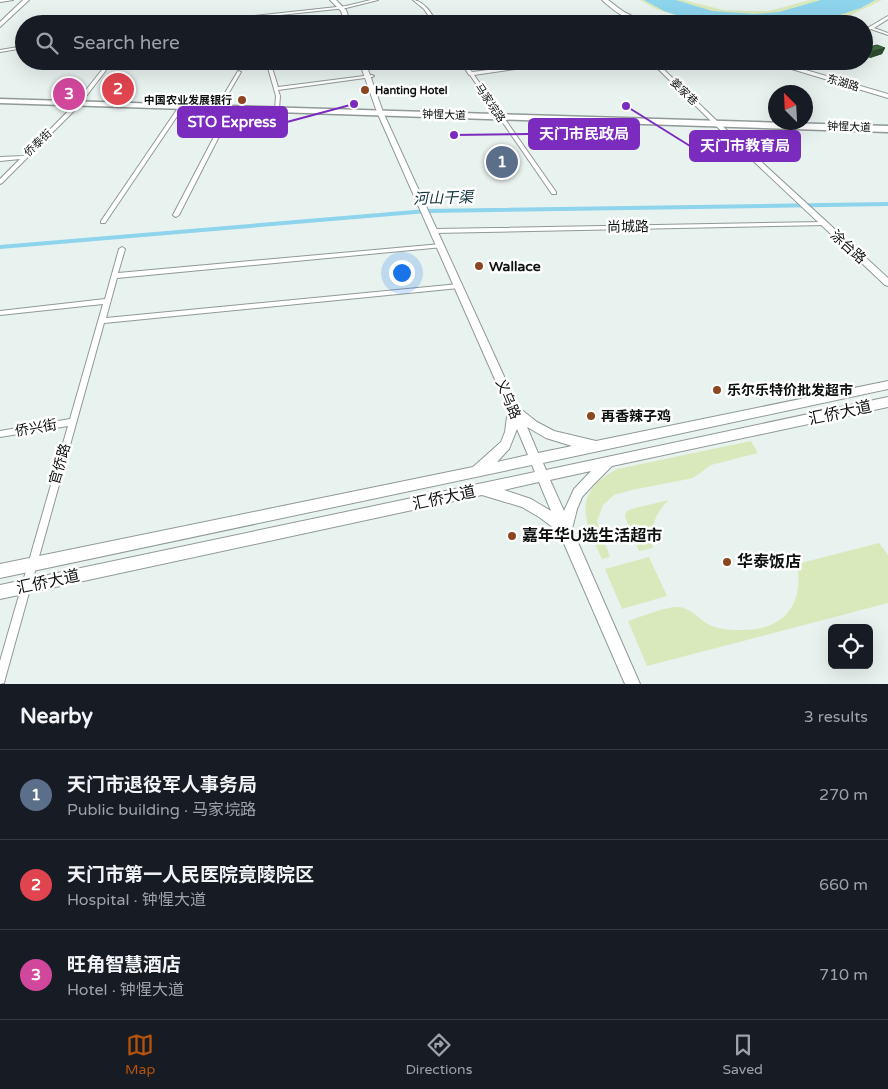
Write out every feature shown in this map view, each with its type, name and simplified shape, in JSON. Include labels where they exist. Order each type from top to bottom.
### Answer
[{"type":"highway","name":"钟惺大道","points":[[0,102],[180,110],[382,113],[572,120]]},
{"type":"highway","name":"钟惺大道","points":[[77,105],[218,107],[344,113]]},
{"type":"highway","points":[[572,120],[657,121],[888,130]]},
{"type":"highway","points":[[572,120],[638,124],[855,127],[888,130]]},
{"type":"main road","points":[[0,21],[25,0]]},
{"type":"main road","points":[[0,25],[25,0]]},
{"type":"main road","points":[[333,0],[343,7]]},
{"type":"main road","points":[[338,0],[346,15]]},
{"type":"main road","points":[[604,0],[626,15]]},
{"type":"main road","name":"义乌路","points":[[367,70],[370,76]]},
{"type":"main road","name":"义乌路","points":[[368,70],[382,113],[633,684]]},
{"type":"main road","name":"东湖路","points":[[801,70],[887,94]]},
{"type":"main road","name":"涂台路","points":[[718,124],[795,198],[888,282]]},
{"type":"main road","name":"汇侨大道","points":[[0,571],[888,385]]},
{"type":"main road","name":"汇侨大道","points":[[0,592],[888,402]]},
{"type":"main road","points":[[512,406],[531,425],[545,434],[568,441],[603,445]]},
{"type":"main road","points":[[472,472],[492,459],[504,448],[511,434],[512,406]]},
{"type":"main road","points":[[565,531],[569,512],[578,491],[588,479],[611,462]]},
{"type":"main road","points":[[480,490],[513,497],[532,505],[549,516],[565,531]]},
{"type":"street","points":[[0,1],[11,0]]},
{"type":"street","points":[[256,15],[343,7],[376,0]]},
{"type":"street","points":[[415,0],[430,15]]},
{"type":"street","points":[[873,27],[888,18]]},
{"type":"street","points":[[873,29],[888,34]]},
{"type":"street","points":[[0,51],[15,48]]},
{"type":"street","name":"侨泰街","points":[[0,182],[77,105],[104,70]]},
{"type":"street","points":[[271,70],[276,88],[278,109]]},
{"type":"street","name":"马家垸路","points":[[468,70],[499,118],[554,193]]},
{"type":"street","points":[[470,74],[500,70]]},
{"type":"street","name":"姜家巷","points":[[661,70],[718,124]]},
{"type":"street","points":[[218,107],[239,72]]},
{"type":"street","points":[[276,88],[370,76]]},
{"type":"street","points":[[103,222],[180,110]]},
{"type":"street","points":[[176,215],[229,111]]},
{"type":"street","points":[[0,159],[23,158]]},
{"type":"street","name":"尚城路","points":[[434,231],[823,224]]},
{"type":"street","points":[[114,276],[441,246]]},
{"type":"street","name":"官侨路","points":[[0,679],[122,249]]},
{"type":"street","points":[[101,321],[459,286]]},
{"type":"street","points":[[0,313],[107,301]]},
{"type":"street","name":"侨兴街","points":[[0,434],[72,422]]},
{"type":"green space","points":[[640,0],[684,0],[723,10],[769,11],[810,0],[882,0],[851,15],[675,15],[656,9]]},
{"type":"green space","points":[[751,441],[758,453],[711,465],[693,478],[614,495],[603,505],[597,521],[610,557],[602,559],[590,532],[586,509],[587,498],[602,478],[617,469]]},
{"type":"green space","points":[[669,500],[660,510],[652,528],[653,548],[639,551],[625,517],[626,512],[631,509]]},
{"type":"green space","points":[[879,543],[888,555],[888,603],[647,666],[628,621],[661,610],[679,607],[688,610],[708,624],[718,628],[753,630],[766,627],[787,614],[793,604],[799,579],[797,564]]},
{"type":"green space","points":[[649,557],[667,596],[622,609],[605,569]]},
{"type":"water","points":[[644,0],[676,0],[712,11],[755,14],[779,12],[821,0],[875,0],[861,8],[840,15],[676,15],[664,11]]},
{"type":"building","points":[[877,45],[885,48],[873,51],[873,46]]},
{"type":"waterway","name":"河山干渠","points":[[0,247],[427,211],[888,204]]},
{"type":"place","name":"天门市第一人民医院竟陵院区","points":[[118,89]]},
{"type":"place","name":"Hanting Hotel","points":[[365,90]]},
{"type":"place","name":"旺角智慧酒店","points":[[69,94]]},
{"type":"place","name":"中国农业发展银行","points":[[242,100]]},
{"type":"place","name":"STO Express","points":[[354,104]]},
{"type":"place","name":"天门市教育局","points":[[626,106]]},
{"type":"place","name":"天门市民政局","points":[[454,135]]},
{"type":"place","name":"天门市退役军人事务局","points":[[502,162]]},
{"type":"place","name":"Wallace","points":[[479,266]]},
{"type":"place","name":"乐尔乐特价批发超市","points":[[717,390]]},
{"type":"place","name":"再香辣子鸡","points":[[591,416]]},
{"type":"place","name":"嘉年华U选生活超市","points":[[512,536]]},
{"type":"place","name":"华泰饭店","points":[[727,562]]}]
